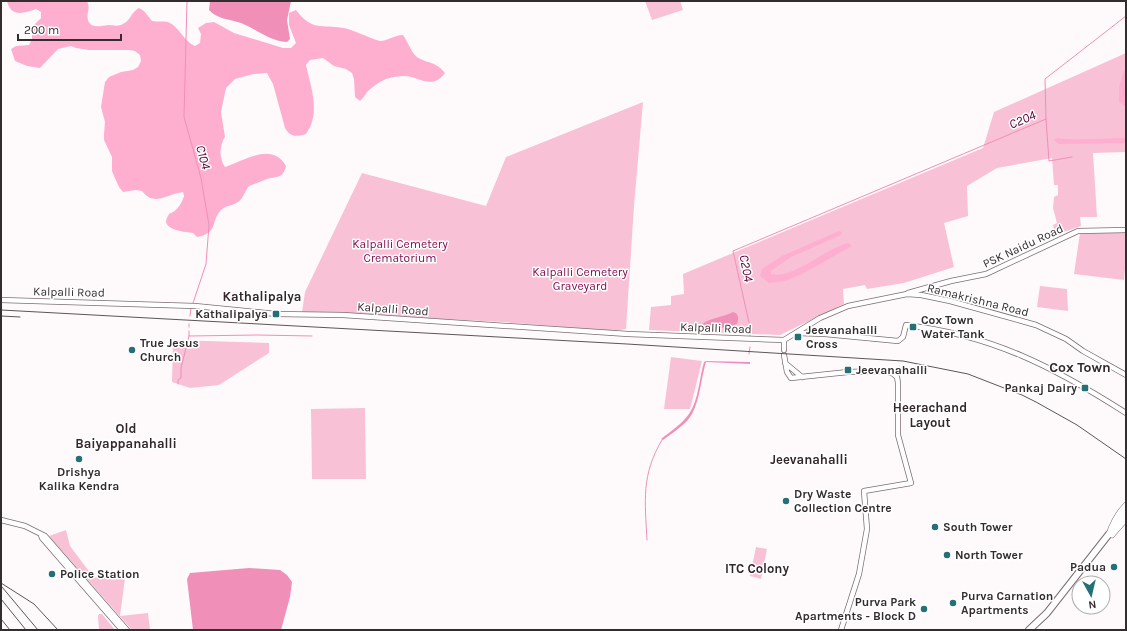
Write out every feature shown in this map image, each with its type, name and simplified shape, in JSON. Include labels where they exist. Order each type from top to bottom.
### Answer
[{"type":"main road","points":[[1111,534],[1113,522],[1118,513],[1126,505]]},
{"type":"main road","points":[[1033,630],[1053,610],[1126,512]]},
{"type":"main road","points":[[1117,525],[1126,518]]},
{"type":"main road","points":[[1029,630],[1046,613],[1111,534],[1126,523]]},
{"type":"street","name":"PSK Naidu Road","points":[[907,294],[951,281],[986,274],[1078,231],[1126,230]]},
{"type":"street","name":"Ramakrishna Road","points":[[784,340],[820,318],[848,306],[907,294],[950,301],[1036,325],[1066,339],[1083,351],[1126,375]]},
{"type":"street","name":"Kalpalli Road","points":[[1,300],[192,306],[276,314],[343,315],[628,334],[784,340]]},
{"type":"street","points":[[794,333],[825,334],[898,341],[903,337],[906,325],[960,334],[994,344],[1039,362],[1080,384],[1126,413]]},
{"type":"street","points":[[784,340],[785,363],[787,372],[792,378],[848,372],[884,371],[892,373],[897,377],[898,435],[911,483],[864,491],[867,529],[859,574],[841,630]]},
{"type":"street","points":[[785,363],[802,377]]},
{"type":"street","points":[[1,520],[25,526],[41,535],[42,538],[127,630]]},
{"type":"street","points":[[89,589],[122,630]]},
{"type":"green space","points":[[645,1],[680,1],[683,10],[652,20]]},
{"type":"green space","points":[[1126,53],[1126,152],[1093,153],[1097,217],[1080,217],[1081,226],[1055,235],[1053,225],[1057,223],[1053,208],[1054,197],[1058,195],[1058,185],[1054,185],[1052,158],[997,168],[967,186],[968,216],[944,223],[954,267],[904,283],[867,289],[865,285],[843,289],[844,304],[780,335],[649,330],[651,307],[671,305],[671,296],[684,294],[683,274],[983,148],[994,112]]},
{"type":"green space","name":"Kalpalli Cemetery Crematorium","points":[[643,102],[634,206],[626,329],[614,331],[503,322],[302,312],[305,292],[362,173],[486,206],[506,157]]},
{"type":"green space","points":[[1126,232],[1124,280],[1074,274],[1080,233]]},
{"type":"green space","points":[[1040,286],[1067,289],[1068,311],[1037,307]]},
{"type":"green space","points":[[173,340],[269,343],[269,353],[219,385],[190,388],[172,382]]},
{"type":"green space","points":[[671,357],[702,361],[690,409],[664,409]]},
{"type":"green space","points":[[365,408],[366,479],[312,479],[311,409]]},
{"type":"green space","points":[[66,530],[70,546],[94,578],[126,571],[120,616],[148,613],[150,630],[132,630],[49,536]]},
{"type":"green space","points":[[756,547],[767,549],[761,579],[750,576]]},
{"type":"green space","points":[[99,614],[102,614],[115,630],[99,630]]},
{"type":"shaded area","points":[[7,1],[87,1],[89,6],[88,20],[91,25],[94,26],[121,25],[126,22],[139,8],[144,11],[152,21],[168,22],[172,24],[179,30],[187,41],[195,46],[200,43],[201,34],[198,28],[206,23],[214,22],[234,33],[283,48],[291,48],[296,43],[289,25],[289,13],[296,10],[307,22],[318,26],[352,30],[380,41],[403,35],[417,57],[438,66],[445,73],[435,81],[430,82],[405,76],[386,79],[370,89],[360,101],[355,97],[354,79],[352,73],[346,69],[334,66],[323,58],[310,60],[306,65],[314,100],[313,118],[311,126],[306,134],[299,136],[291,135],[285,128],[273,84],[267,73],[254,74],[235,79],[226,88],[221,112],[225,137],[221,148],[223,164],[225,167],[249,157],[266,154],[273,155],[280,159],[286,166],[281,175],[249,186],[240,201],[221,210],[208,233],[197,237],[193,233],[184,232],[170,227],[166,221],[169,215],[177,209],[181,203],[184,196],[183,192],[156,199],[147,196],[142,191],[136,190],[123,192],[119,187],[112,171],[112,157],[104,140],[105,122],[101,107],[105,82],[109,77],[121,72],[133,70],[138,67],[141,61],[140,55],[135,51],[129,50],[89,50],[71,46],[58,49],[40,68],[27,66],[15,61],[11,49],[16,46],[29,45],[32,39],[32,27],[41,18],[41,12],[36,9],[18,13],[12,10]]},
{"type":"shaded area","points":[[210,1],[291,1],[287,20],[290,39],[287,42],[280,41],[268,37],[247,25],[216,15],[209,10]]},
{"type":"shaded area","points":[[1126,70],[1126,107],[1119,102],[1119,87],[1124,71]]},
{"type":"shaded area","points":[[1057,138],[1126,138],[1126,143],[1059,144],[1054,140]]},
{"type":"shaded area","points":[[839,231],[842,232],[841,235],[791,257],[771,271],[771,274],[779,275],[799,268],[839,246],[848,243],[852,246],[802,274],[785,281],[769,283],[760,276],[762,269],[782,256]]},
{"type":"shaded area","points":[[733,312],[738,316],[737,324],[724,328],[711,328],[702,324],[709,320]]},
{"type":"shaded area","points":[[706,361],[750,362],[750,364],[706,362],[697,403],[690,417],[671,434],[663,440],[661,439],[680,424],[689,414],[695,402],[704,362]]},
{"type":"shaded area","points":[[249,568],[280,570],[287,575],[292,582],[290,597],[281,630],[193,630],[187,579],[190,573]]},
{"type":"waterway","name":"C104","points":[[187,1],[184,117],[201,178],[209,225],[206,264],[193,303]]},
{"type":"waterway","name":"C204","points":[[750,336],[750,327],[733,251],[1046,119],[1045,79],[1126,16]]},
{"type":"waterway","name":"C204","points":[[1046,119],[1049,161],[1072,157]]},
{"type":"waterway","name":"C104","points":[[190,316],[191,308]]},
{"type":"waterway","points":[[189,331],[189,336],[312,336]]},
{"type":"waterway","name":"C104","points":[[178,384],[178,380],[181,378],[181,368],[189,336]]},
{"type":"waterway","name":"C204","points":[[749,354],[750,347]]},
{"type":"waterway","name":"C204","points":[[647,540],[645,500],[647,477],[655,453],[662,440]]},
{"type":"railway","points":[[1,310],[627,344],[903,361],[968,374],[1022,395],[1077,425],[1126,459]]},
{"type":"railway","points":[[1,316],[20,317]]},
{"type":"railway","points":[[1,583],[34,604],[58,630]]},
{"type":"railway","points":[[2,587],[38,630]]},
{"type":"railway","points":[[1,599],[26,630]]},
{"type":"railway","points":[[1,619],[10,630]]},
{"type":"place","name":"Kathalipalya","points":[[276,314]]},
{"type":"place","name":"Cox Town Water Tank","points":[[913,327]]},
{"type":"place","name":"Jeevanahalli Cross","points":[[798,337]]},
{"type":"place","name":"True Jesus Church","points":[[132,350]]},
{"type":"place","name":"Jeevanahalli","points":[[848,370]]},
{"type":"place","name":"Pankaj Dairy","points":[[1085,388]]},
{"type":"place","name":"Drishya Kalika Kendra","points":[[79,459]]},
{"type":"place","name":"Dry Waste Collection Centre","points":[[786,501]]},
{"type":"place","name":"South Tower","points":[[935,527]]},
{"type":"place","name":"North Tower","points":[[947,555]]},
{"type":"place","name":"Padua","points":[[1114,567]]},
{"type":"place","name":"Police Station","points":[[52,574]]},
{"type":"place","name":"Purva Carnation Apartments","points":[[953,603]]},
{"type":"place","name":"Purva Park Apartments - Block D","points":[[924,609]]},
{"type":"district","name":"Kathalipalya","points":[[262,296]]},
{"type":"district","name":"Cox Town","points":[[1080,367]]},
{"type":"district","name":"Heerachand Layout","points":[[930,414]]},
{"type":"district","name":"Old Baiyappanahalli","points":[[126,436]]},
{"type":"district","name":"Jeevanahalli","points":[[809,459]]},
{"type":"district","name":"ITC Colony","points":[[757,568]]},
{"type":"park label","name":"Kalpalli Cemetery Graveyard","points":[[580,279]]}]
